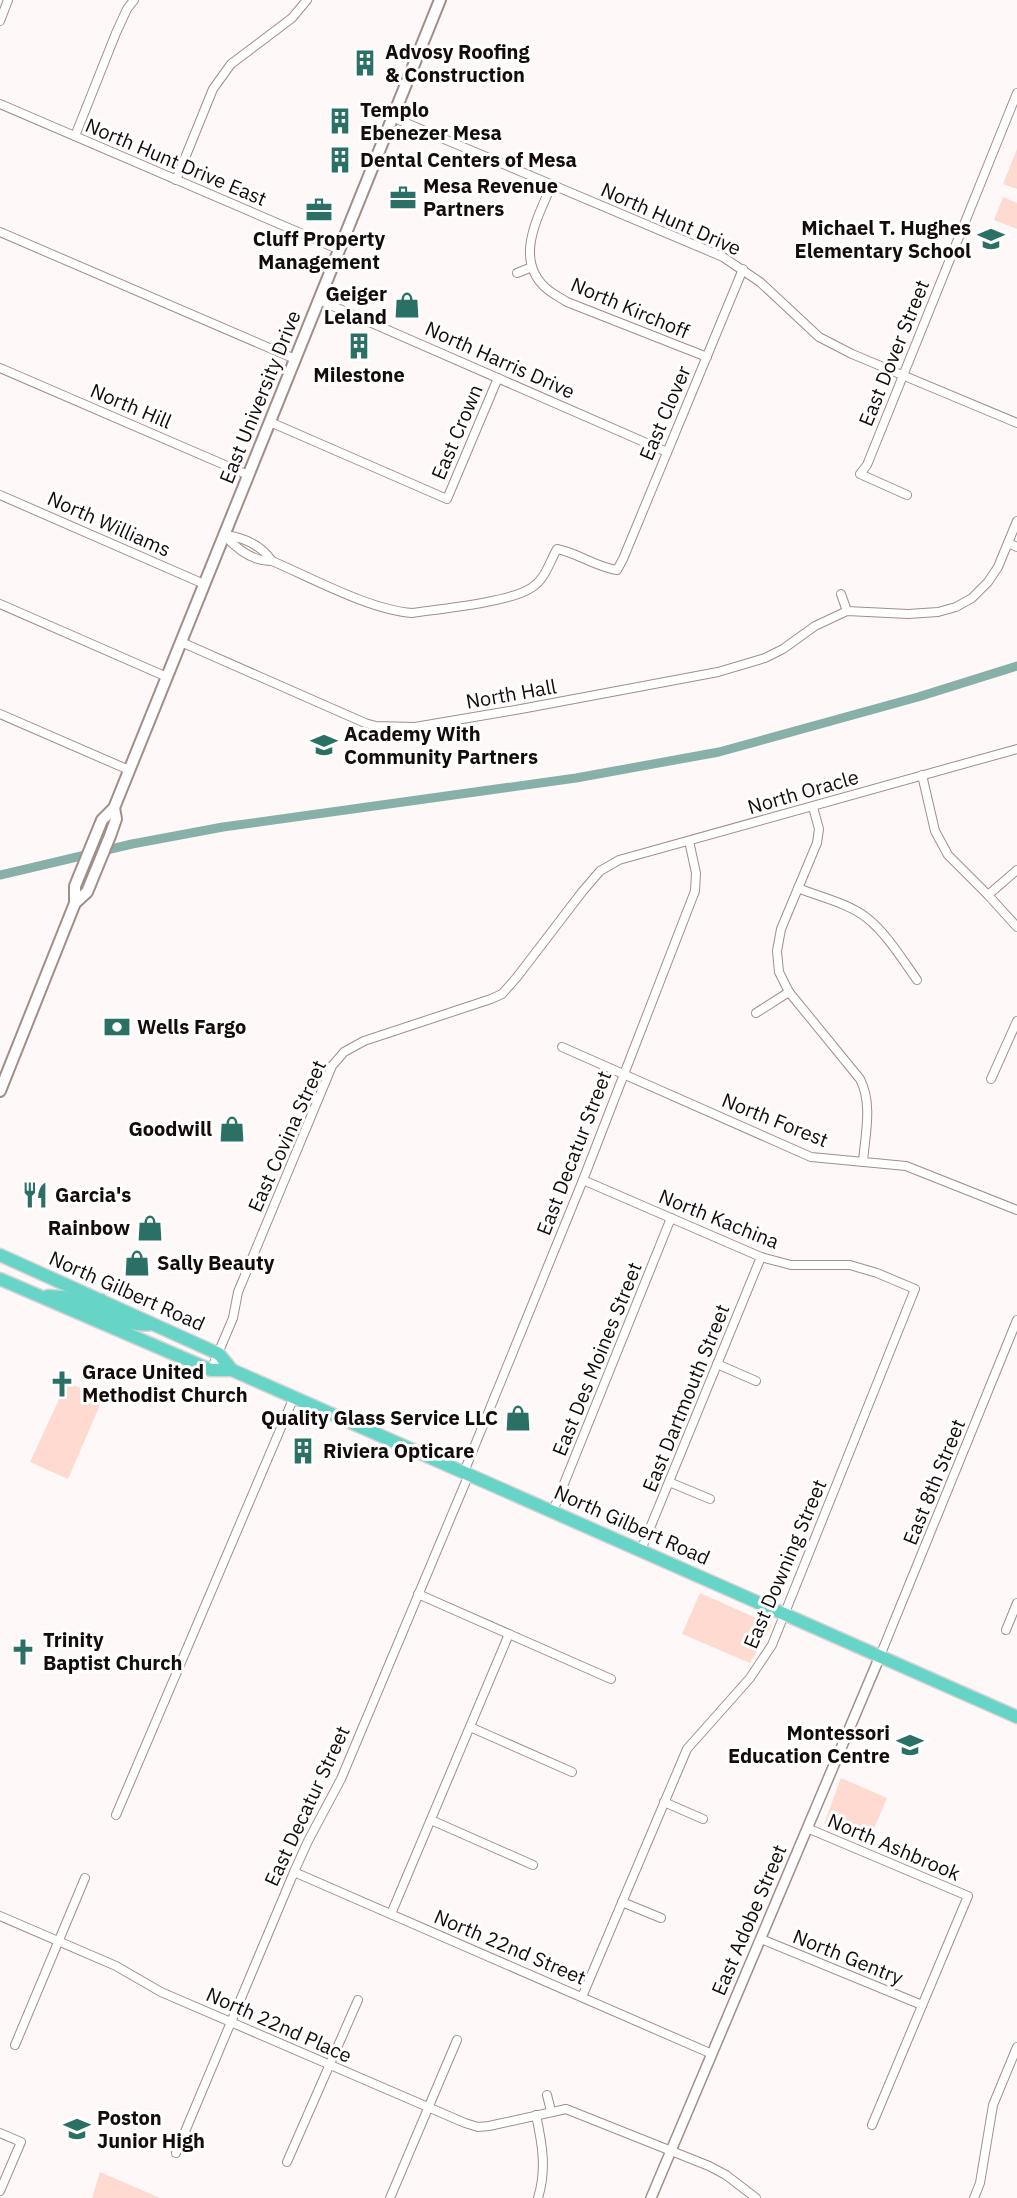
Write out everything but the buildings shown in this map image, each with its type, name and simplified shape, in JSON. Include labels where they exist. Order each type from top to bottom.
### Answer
[{"type":"main road","name":"East University Drive","points":[[0,1091],[75,903],[75,886],[102,820],[114,808],[440,0]]},
{"type":"main road","name":"East University Drive","points":[[75,903],[87,892],[110,836],[116,819],[114,808]]},
{"type":"main road","name":"North Gilbert Road","points":[[0,1255],[219,1354],[232,1370]]},
{"type":"main road","name":"North Gilbert Road","points":[[0,1279],[211,1370],[232,1370],[1017,1717]]},
{"type":"main road","points":[[41,1297],[63,1297],[90,1306],[100,1300]]},
{"type":"main road","points":[[93,1319],[101,1313],[140,1326],[152,1323]]},
{"type":"street","points":[[0,21],[8,0]]},
{"type":"street","points":[[75,136],[116,33],[134,0]]},
{"type":"street","points":[[176,180],[213,90],[231,64],[292,18],[307,0]]},
{"type":"street","name":"East Dover Street","points":[[907,495],[860,474],[867,465],[1017,93]]},
{"type":"street","name":"North Hunt Drive East","points":[[0,104],[339,250]]},
{"type":"street","name":"North Hunt Drive","points":[[392,117],[706,249],[743,269],[819,337],[852,354],[1017,423]]},
{"type":"street","points":[[518,273],[532,267],[529,259],[530,241],[552,184]]},
{"type":"street","points":[[0,232],[295,359]]},
{"type":"street","name":"North Kirchoff","points":[[532,267],[536,277],[547,290],[567,302],[707,357]]},
{"type":"street","name":"East Clover","points":[[224,535],[241,537],[267,553],[272,561],[378,606],[412,613],[513,597],[532,588],[545,574],[557,549],[617,570],[743,269]]},
{"type":"street","name":"North Harris Drive","points":[[319,300],[667,452]]},
{"type":"street","name":"North Hill","points":[[0,368],[248,475]]},
{"type":"street","name":"East Crown","points":[[270,422],[447,499],[498,378]]},
{"type":"street","name":"North Williams","points":[[0,495],[204,584]]},
{"type":"street","name":"North Hall","points":[[181,642],[365,723],[376,726],[415,727],[718,672],[765,658],[783,649],[815,626],[847,611],[908,614],[938,612],[956,607],[972,598],[988,582],[998,567],[1017,521]]},
{"type":"street","points":[[1008,543],[1017,547]]},
{"type":"street","points":[[841,594],[847,611]]},
{"type":"street","points":[[0,604],[167,677]]},
{"type":"street","points":[[0,714],[129,770]]},
{"type":"street","name":"North Oracle","points":[[600,871],[619,860],[1017,749]]},
{"type":"street","points":[[922,776],[935,831],[948,855],[1017,927]]},
{"type":"street","points":[[813,807],[819,828],[818,836],[781,929],[777,951],[779,972],[789,992],[860,1079],[867,1092],[862,1162]]},
{"type":"street","name":"East Decatur Street","points":[[176,2153],[294,1872],[340,1779],[418,1594],[583,1180],[695,891],[696,873],[689,841]]},
{"type":"street","points":[[988,895],[1017,870]]},
{"type":"street","name":"East Covina Street","points":[[211,1370],[233,1318],[238,1292],[333,1066],[344,1052],[364,1041],[502,994],[518,977],[600,871]]},
{"type":"street","points":[[798,888],[842,905],[865,917],[880,930],[917,980]]},
{"type":"street","points":[[756,1012],[789,992]]},
{"type":"street","points":[[990,1079],[1017,1021]]},
{"type":"street","name":"North Forest","points":[[562,1047],[811,1157],[906,1166],[1017,1210]]},
{"type":"street","name":"North Kachina","points":[[583,1180],[761,1257],[791,1265],[850,1265],[877,1273],[915,1289]]},
{"type":"street","name":"East Des Moines Street","points":[[553,1511],[671,1218]]},
{"type":"street","name":"East Dartmouth Street","points":[[641,1550],[761,1257]]},
{"type":"street","name":"East Downing Street","points":[[582,1997],[691,1743],[756,1670],[768,1653],[915,1289]]},
{"type":"street","name":"East 8th Street","points":[[880,1656],[1017,1320]]},
{"type":"street","points":[[717,1364],[756,1381]]},
{"type":"street","points":[[116,1815],[294,1397]]},
{"type":"street","points":[[669,1482],[710,1499]]},
{"type":"street","points":[[418,1594],[611,1679]]},
{"type":"street","points":[[1006,1630],[1017,1603]]},
{"type":"street","points":[[391,1914],[509,1634]]},
{"type":"street","name":"East Adobe Street","points":[[651,2198],[880,1656]]},
{"type":"street","points":[[470,1727],[572,1772]]},
{"type":"street","points":[[664,1802],[703,1819]]},
{"type":"street","points":[[431,1820],[533,1865]]},
{"type":"street","name":"North Ashbrook","points":[[807,1828],[968,1896],[922,2005]]},
{"type":"street","name":"North 22nd Street","points":[[294,1872],[712,2054]]},
{"type":"street","points":[[15,2045],[85,1878]]},
{"type":"street","points":[[622,1902],[661,1918]]},
{"type":"street","name":"North 22nd Place","points":[[0,1916],[116,1966],[161,1992],[428,2108],[478,2127],[566,2109],[686,2155],[726,2175],[756,2198]]},
{"type":"street","name":"North Gentry","points":[[761,1939],[922,2005]]},
{"type":"street","points":[[287,2162],[358,2000]]},
{"type":"street","points":[[872,2125],[922,2005]]},
{"type":"street","points":[[390,2198],[457,2040]]},
{"type":"street","points":[[974,2198],[980,2183],[993,2105],[1017,2048]]},
{"type":"street","points":[[547,2095],[551,2111]]},
{"type":"street","points":[[536,2115],[543,2149],[544,2168],[538,2198]]},
{"type":"street","points":[[0,2133],[21,2142],[0,2191]]},
{"type":"shaded area","points":[[1017,149],[1017,189],[1003,184]]},
{"type":"shaded area","points":[[1003,197],[1017,203],[1017,229],[994,220]]},
{"type":"shaded area","points":[[67,1382],[103,1398],[68,1479],[30,1462]]},
{"type":"shaded area","points":[[700,1593],[772,1625],[750,1663],[682,1634]]},
{"type":"shaded area","points":[[841,1778],[887,1798],[868,1843],[824,1824]]},
{"type":"shaded area","points":[[100,2172],[160,2198],[92,2198]]},
{"type":"waterway","points":[[0,875],[132,844],[223,827],[576,778],[719,752],[918,697],[1017,666]]},
{"type":"place","name":"Advosy Roofing & Construction","points":[[365,63]]},
{"type":"place","name":"Templo Ebenezer Mesa","points":[[340,121]]},
{"type":"place","name":"Dental Centers of Mesa","points":[[340,160]]},
{"type":"place","name":"Mesa Revenue Partners","points":[[403,198]]},
{"type":"place","name":"Cluff Property Management","points":[[319,210]]},
{"type":"place","name":"Michael T. Hughes Elementary School","points":[[991,239]]},
{"type":"place","name":"Geiger Leland","points":[[407,305]]},
{"type":"place","name":"Milestone","points":[[359,346]]},
{"type":"place","name":"Academy With Community Partners","points":[[324,745]]},
{"type":"place","name":"Wells Fargo","points":[[117,1027]]},
{"type":"place","name":"Goodwill","points":[[232,1129]]},
{"type":"place","name":"Garcia's","points":[[35,1195]]},
{"type":"place","name":"Rainbow","points":[[150,1228]]},
{"type":"place","name":"Sally Beauty","points":[[137,1263]]},
{"type":"place","name":"Grace United Methodist Church","points":[[62,1384]]},
{"type":"place","name":"Quality Glass Service LLC","points":[[518,1418]]},
{"type":"place","name":"Riviera Opticare","points":[[303,1451]]},
{"type":"place","name":"Trinity Baptist Church","points":[[23,1652]]},
{"type":"place","name":"Montessori Education Centre","points":[[910,1745]]},
{"type":"place","name":"Poston Junior High","points":[[77,2129]]}]
